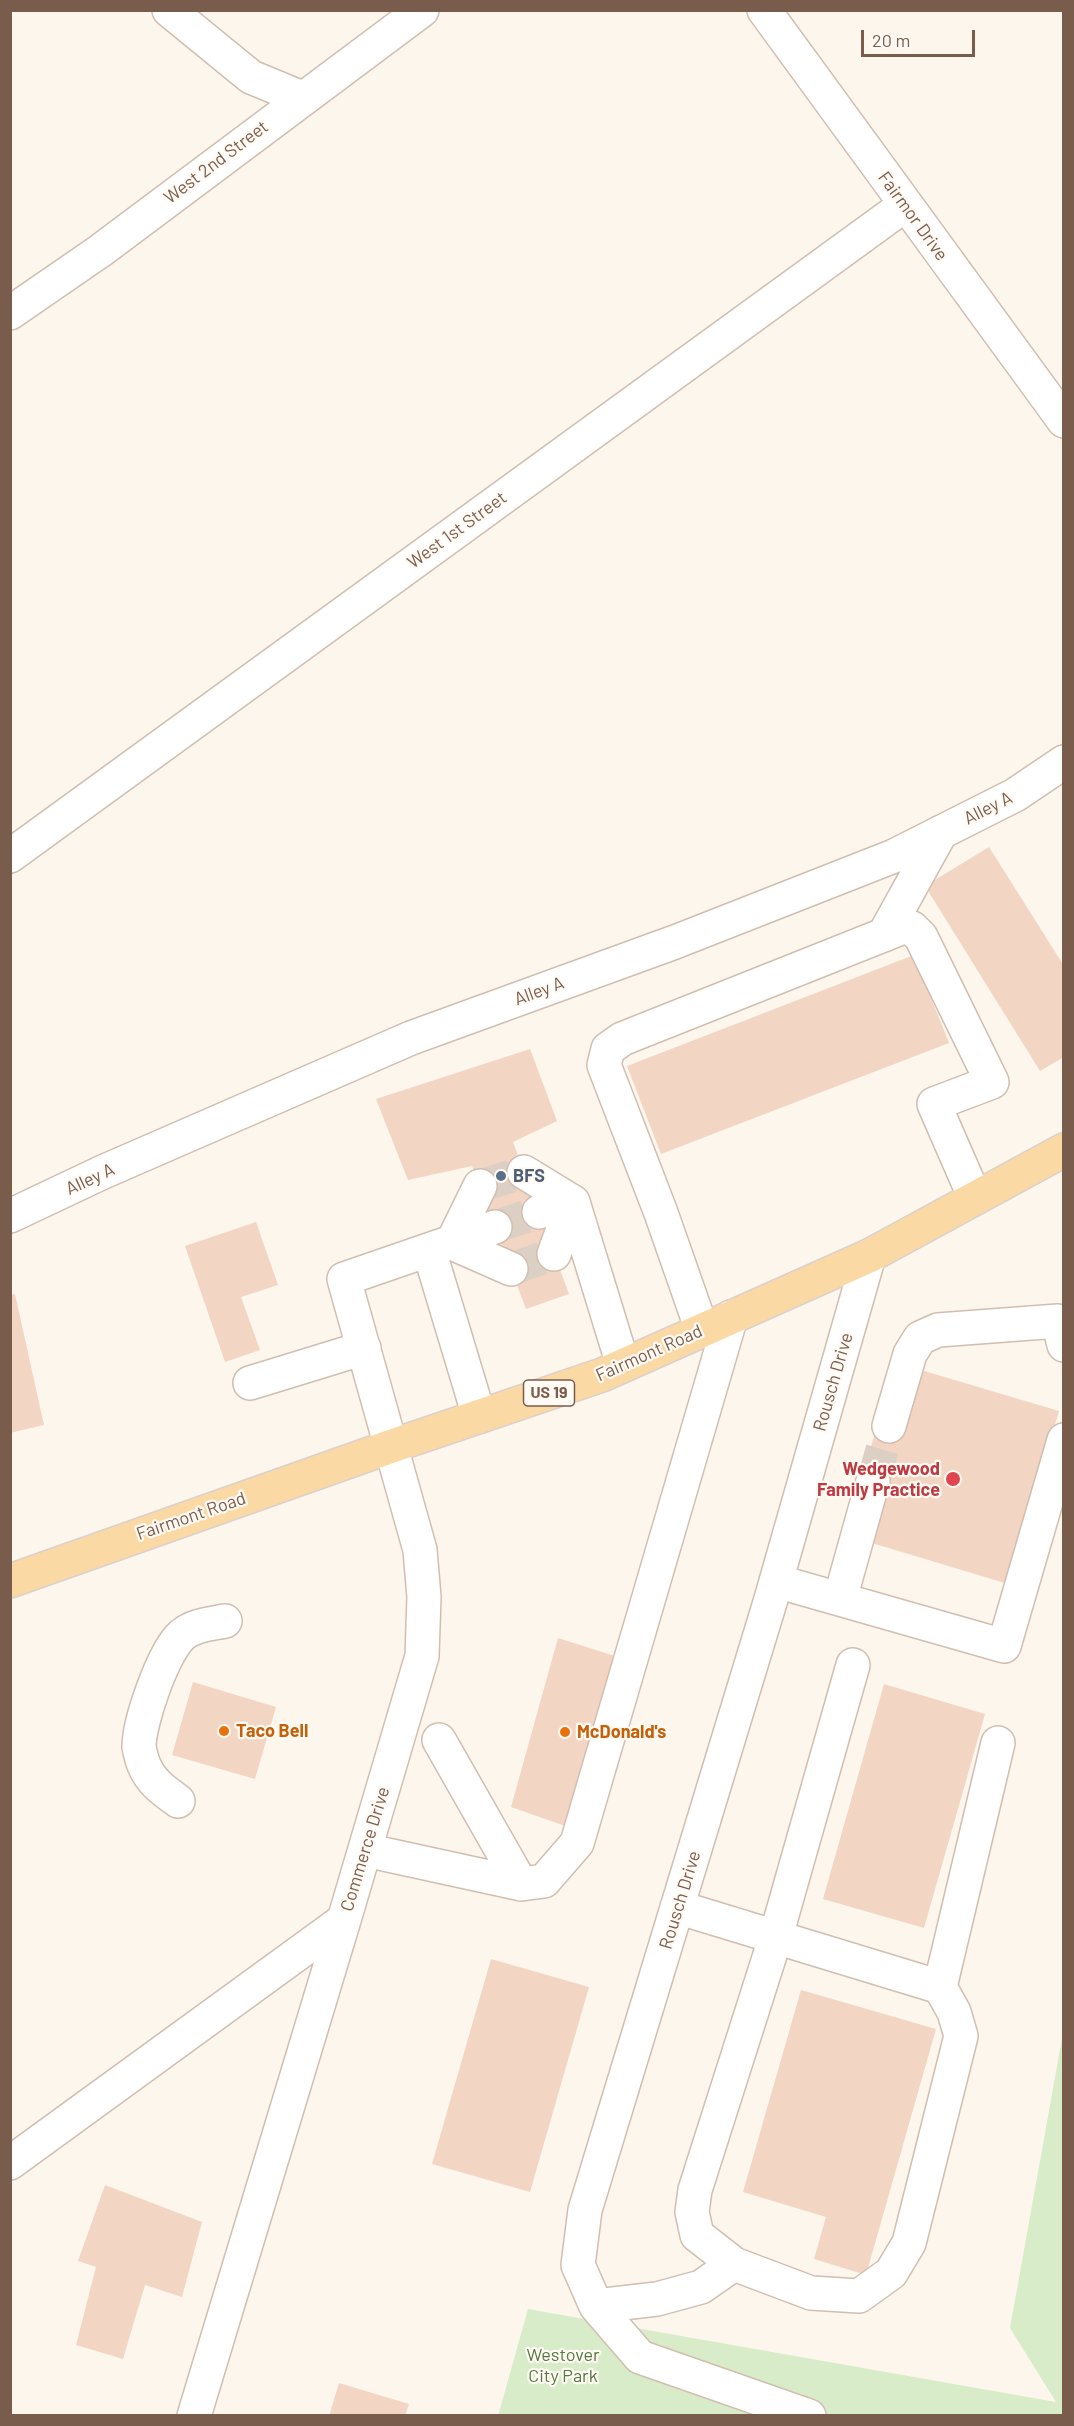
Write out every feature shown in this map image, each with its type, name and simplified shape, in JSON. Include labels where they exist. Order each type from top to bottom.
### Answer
[{"type":"main road","name":"Fairmont Road","points":[[10,1581],[392,1446],[602,1375],[869,1256],[1064,1150]]},
{"type":"street","points":[[169,10],[251,77],[302,98]]},
{"type":"street","name":"West 2nd Street","points":[[10,313],[100,251],[422,10]]},
{"type":"street","name":"Fairmor Drive","points":[[764,10],[1064,421]]},
{"type":"street","name":"West 1st Street","points":[[10,856],[905,205]]},
{"type":"street","name":"Alley A","points":[[10,1216],[103,1172],[411,1038],[686,938],[894,856],[1015,795],[1064,762]]},
{"type":"street","points":[[884,935],[941,832]]},
{"type":"street","points":[[702,1330],[662,1213],[604,1065],[608,1049],[622,1039],[901,928],[912,928],[921,937],[992,1082],[934,1104],[975,1198]]},
{"type":"street","points":[[524,1172],[573,1202],[623,1365]]},
{"type":"street","points":[[479,1416],[441,1246],[480,1186]]},
{"type":"street","points":[[538,1212],[573,1202]]},
{"type":"street","points":[[554,1254],[573,1202]]},
{"type":"street","points":[[441,1246],[495,1227]]},
{"type":"street","points":[[441,1246],[511,1269]]},
{"type":"street","name":"Commerce Drive","points":[[10,2163],[344,1920],[423,1656],[424,1597],[420,1550],[344,1279],[441,1246]]},
{"type":"street","name":"Rousch Drive","points":[[809,2415],[640,2357],[596,2306],[578,2265],[585,2211],[777,1581],[869,1256]]},
{"type":"street","points":[[364,1850],[521,1884],[544,1881],[577,1843],[731,1317]]},
{"type":"street","points":[[889,1426],[910,1354],[920,1338],[938,1330],[1058,1321],[1064,1345]]},
{"type":"street","points":[[250,1383],[364,1348]]},
{"type":"street","points":[[777,1581],[1004,1646],[1064,1440]]},
{"type":"street","points":[[840,1599],[873,1480]]},
{"type":"street","points":[[178,1801],[153,1783],[145,1766],[139,1747],[147,1708],[160,1671],[181,1636],[198,1625],[225,1621]]},
{"type":"street","points":[[853,1665],[776,1936],[695,2190],[692,2212],[698,2235],[734,2264],[811,2293],[859,2296],[891,2273],[909,2243],[961,2036],[954,2012],[940,1987],[998,1743]]},
{"type":"street","points":[[439,1740],[521,1884]]},
{"type":"street","points":[[677,1906],[940,1987]]},
{"type":"street","points":[[194,2415],[344,1920]]},
{"type":"street","points":[[596,2306],[657,2299],[701,2287],[734,2264]]},
{"type":"green space","name":"Westover City Park","points":[[1063,2033],[1063,2415],[498,2416],[528,2309],[1056,2402],[1010,2328]]},
{"type":"building","points":[[989,847],[1064,966],[1064,1057],[1040,1071],[925,886]]},
{"type":"building","points":[[914,955],[949,1043],[661,1154],[627,1066]]},
{"type":"building","name":"BFS","points":[[530,1049],[557,1121],[513,1142],[569,1294],[526,1309],[472,1166],[408,1180],[376,1099]]},
{"type":"building","points":[[256,1222],[278,1285],[241,1297],[260,1350],[225,1362],[185,1246]]},
{"type":"building","points":[[15,1294],[44,1425],[10,1433],[10,1295]]},
{"type":"building","name":"Wedgewood Family Practice","points":[[921,1370],[1059,1411],[1008,1584],[872,1543],[862,1477],[878,1423]]},
{"type":"building","name":"McDonald's","points":[[558,1638],[618,1657],[571,1828],[511,1807]]},
{"type":"building","name":"Taco Bell","points":[[193,1682],[276,1707],[255,1779],[172,1755]]},
{"type":"building","points":[[884,1684],[985,1714],[924,1928],[823,1899]]},
{"type":"building","points":[[491,1959],[589,1987],[530,2192],[432,2164]]},
{"type":"building","points":[[801,1990],[936,2029],[866,2275],[814,2259],[826,2217],[743,2192]]},
{"type":"building","points":[[105,2185],[202,2222],[182,2297],[145,2285],[123,2359],[76,2345],[96,2267],[78,2261]]},
{"type":"building","points":[[339,2383],[409,2404],[405,2416],[329,2416]]},
{"type":"tunnel","points":[[480,1186],[524,1172]]},
{"type":"tunnel","points":[[495,1227],[539,1212]]},
{"type":"tunnel","points":[[511,1269],[554,1254]]},
{"type":"tunnel","points":[[873,1481],[889,1426]]},
{"type":"place","name":"BFS","points":[[501,1176]]},
{"type":"place","name":"Wedgewood Family Practice","points":[[953,1479]]},
{"type":"place","name":"Taco Bell","points":[[224,1731]]},
{"type":"place","name":"McDonald's","points":[[565,1732]]}]
